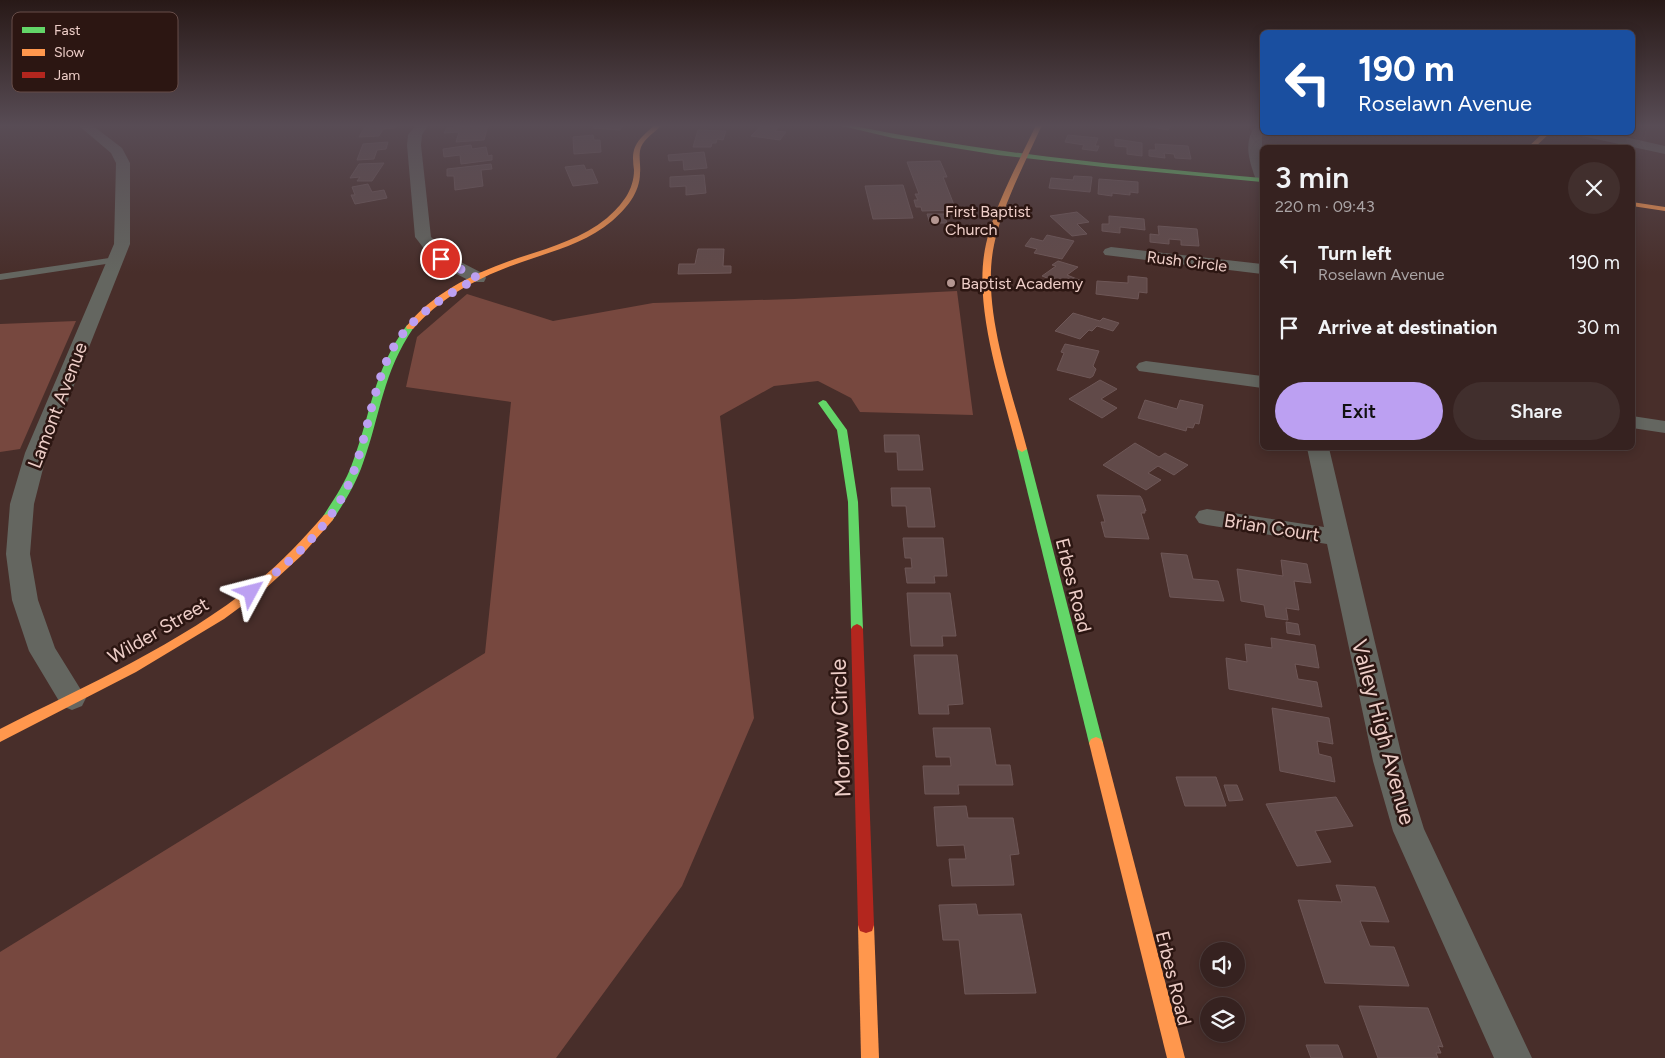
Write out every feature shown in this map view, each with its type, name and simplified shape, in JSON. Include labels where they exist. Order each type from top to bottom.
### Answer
[{"type":"street","name":"Lamont Avenue","points":[[72,698],[43,651],[25,600],[18,554],[22,504],[36,454],[122,244],[123,174]]},
{"type":"street","points":[[417,174],[423,237],[430,248],[441,259],[478,278]]},
{"type":"street","name":"Wilder Street","points":[[0,736],[174,643],[226,612],[277,572],[314,536],[334,510],[352,477],[385,366],[397,341],[412,324],[429,308],[450,293],[478,278],[574,240],[601,226],[619,212],[630,198],[636,186],[636,174]]},
{"type":"street","name":"Erbes Road","points":[[1018,174],[998,217],[990,241],[986,264],[986,296],[989,320],[1176,1058]]},
{"type":"street","points":[[1212,174],[1260,179]]},
{"type":"street","points":[[1635,204],[1665,209]]},
{"type":"street","name":"Rush Circle","points":[[1111,252],[1260,269]]},
{"type":"street","points":[[1146,367],[1260,382]]},
{"type":"street","name":"Morrow Circle","points":[[823,402],[842,430],[852,502],[870,1058]]},
{"type":"street","points":[[1635,422],[1665,427]]},
{"type":"street","name":"Valley High Avenue","points":[[1318,450],[1388,761],[1409,831],[1513,1058]]},
{"type":"street","name":"Brian Court","points":[[1207,517],[1337,537]]},
{"type":"lane","points":[[0,277],[116,260]]},
{"type":"shaded area","points":[[957,291],[973,415],[860,412],[851,398],[818,381],[774,386],[720,416],[754,718],[682,886],[556,1058],[0,1058],[0,952],[485,653],[511,402],[406,387],[417,337],[467,294],[553,321],[653,303],[794,299]]},
{"type":"shaded area","points":[[76,321],[20,449],[0,452],[0,324]]},
{"type":"building","points":[[352,174],[376,174],[372,181],[357,181],[360,177],[350,178]]},
{"type":"building","points":[[447,174],[482,174],[483,186],[455,190],[454,176],[447,176]]},
{"type":"building","points":[[568,174],[594,174],[598,183],[573,186]]},
{"type":"building","points":[[912,174],[946,174],[947,177],[943,177],[956,210],[922,211],[921,207],[916,207],[914,200],[918,200],[915,194],[919,194]]},
{"type":"building","points":[[704,175],[706,193],[686,195],[686,186],[670,187],[670,177]]},
{"type":"building","points":[[1074,176],[1092,177],[1090,192],[1049,188],[1051,178],[1073,180]]},
{"type":"building","points":[[1099,179],[1138,182],[1138,193],[1130,192],[1130,195],[1112,193],[1112,196],[1098,194]]},
{"type":"building","points":[[368,184],[372,192],[384,190],[387,198],[355,204],[351,195],[355,195],[352,187]]},
{"type":"building","points":[[903,185],[913,218],[873,219],[865,186]]},
{"type":"building","points":[[1077,212],[1089,222],[1077,224],[1087,234],[1072,236],[1050,216]]},
{"type":"building","points":[[927,214],[944,214],[947,223],[930,223]]},
{"type":"building","points":[[1109,216],[1144,219],[1145,230],[1120,227],[1120,233],[1102,231],[1102,224],[1109,224]]},
{"type":"building","points":[[1158,226],[1197,229],[1199,246],[1181,245],[1181,240],[1169,239],[1169,244],[1150,242],[1150,234],[1159,235]]},
{"type":"building","points":[[1047,235],[1074,241],[1062,259],[1034,253],[1037,249],[1025,246],[1031,238],[1043,241]]},
{"type":"building","points":[[698,249],[724,249],[723,266],[731,266],[731,273],[678,274],[679,264],[695,264]]},
{"type":"building","points":[[1058,261],[1078,267],[1067,275],[1082,281],[1072,288],[1042,276],[1056,266],[1052,265]]},
{"type":"building","points":[[1128,276],[1147,278],[1147,293],[1139,292],[1138,299],[1096,294],[1097,281],[1128,283]]},
{"type":"building","points":[[1073,313],[1100,321],[1103,318],[1119,323],[1113,331],[1097,326],[1092,331],[1089,330],[1080,339],[1055,331]]},
{"type":"building","points":[[1065,344],[1099,351],[1093,366],[1096,369],[1093,376],[1090,378],[1057,370],[1064,353],[1061,352]]},
{"type":"building","points":[[1100,380],[1117,389],[1101,399],[1117,408],[1102,418],[1069,399]]},
{"type":"building","points":[[1145,400],[1177,409],[1180,400],[1203,405],[1199,424],[1195,423],[1193,428],[1187,427],[1186,431],[1138,418]]},
{"type":"building","points":[[884,435],[919,435],[923,470],[898,470],[897,452],[885,452]]},
{"type":"building","points":[[1135,443],[1159,457],[1165,453],[1188,465],[1174,475],[1158,466],[1148,473],[1161,480],[1146,490],[1103,465]]},
{"type":"building","points":[[891,488],[930,488],[935,527],[908,527],[906,506],[892,506]]},
{"type":"building","points":[[1097,495],[1140,496],[1146,511],[1141,513],[1149,539],[1105,537],[1101,522],[1105,522]]},
{"type":"building","points":[[903,538],[943,538],[947,576],[934,576],[935,583],[907,583],[905,568],[912,568],[911,558],[905,558]]},
{"type":"building","points":[[1161,553],[1187,555],[1193,579],[1218,581],[1224,601],[1170,597]]},
{"type":"building","points":[[1281,560],[1307,564],[1311,583],[1294,581],[1299,610],[1286,608],[1288,620],[1266,617],[1264,605],[1241,601],[1237,569],[1283,576]]},
{"type":"building","points":[[907,593],[950,593],[956,636],[942,636],[943,646],[911,646]]},
{"type":"building","points":[[1286,622],[1298,624],[1300,635],[1287,633]]},
{"type":"building","points":[[1271,638],[1315,645],[1319,668],[1295,664],[1298,679],[1317,682],[1322,707],[1229,689],[1226,658],[1247,662],[1245,644],[1272,648]]},
{"type":"building","points":[[914,655],[957,655],[963,704],[948,705],[949,714],[919,714]]},
{"type":"building","points":[[1272,708],[1329,718],[1333,744],[1317,741],[1319,754],[1331,757],[1335,782],[1280,771]]},
{"type":"building","points":[[933,728],[990,728],[996,765],[1010,765],[1013,785],[958,785],[959,794],[925,794],[923,766],[951,766],[950,757],[936,757]]},
{"type":"building","points":[[1176,777],[1216,777],[1226,806],[1185,806]]},
{"type":"building","points":[[1224,785],[1237,785],[1243,800],[1229,801]]},
{"type":"building","points":[[1336,797],[1353,826],[1315,831],[1331,862],[1297,866],[1266,804]]},
{"type":"building","points":[[966,806],[968,818],[1013,818],[1019,854],[1010,855],[1014,885],[952,886],[949,859],[966,859],[964,845],[937,846],[934,807]]},
{"type":"building","points":[[1336,885],[1375,887],[1389,922],[1360,921],[1370,946],[1394,947],[1409,986],[1325,983],[1298,900],[1342,902]]},
{"type":"building","points":[[976,904],[978,915],[1021,914],[1036,993],[965,994],[959,940],[943,940],[939,905]]},
{"type":"building","points":[[1359,1006],[1428,1008],[1443,1047],[1438,1046],[1441,1053],[1436,1053],[1438,1058],[1378,1058]]},
{"type":"building","points":[[1306,1045],[1338,1045],[1343,1058],[1311,1058]]},
{"type":"traffic: fast","points":[[1196,174],[1260,180]]},
{"type":"traffic: fast","points":[[328,518],[354,473],[384,373],[391,357],[410,327]]},
{"type":"traffic: fast","points":[[823,403],[842,430],[853,502],[857,629]]},
{"type":"traffic: fast","points":[[1022,449],[1096,743]]},
{"type":"traffic: slow","points":[[410,327],[433,305],[460,286],[504,266],[577,239],[599,227],[609,220],[628,200],[635,187],[637,174]]},
{"type":"traffic: slow","points":[[1017,174],[1002,209],[990,244],[986,276],[989,320],[1022,449]]},
{"type":"traffic: slow","points":[[1635,204],[1665,209]]},
{"type":"traffic: slow","points":[[0,736],[131,668],[176,643],[220,615],[260,586],[297,553],[328,518]]},
{"type":"traffic: slow","points":[[1096,743],[1176,1058]]},
{"type":"traffic: slow","points":[[866,925],[870,1058]]},
{"type":"traffic: jam","points":[[857,629],[866,925]]},
{"type":"place","name":"First Baptist Church","points":[[935,220]]},
{"type":"place","name":"Baptist Academy","points":[[951,283]]},
{"type":"route","points":[[251,592],[277,572],[314,536],[334,510],[352,477],[385,366],[397,341],[429,308],[450,293],[478,278],[455,268],[441,259]]}]
